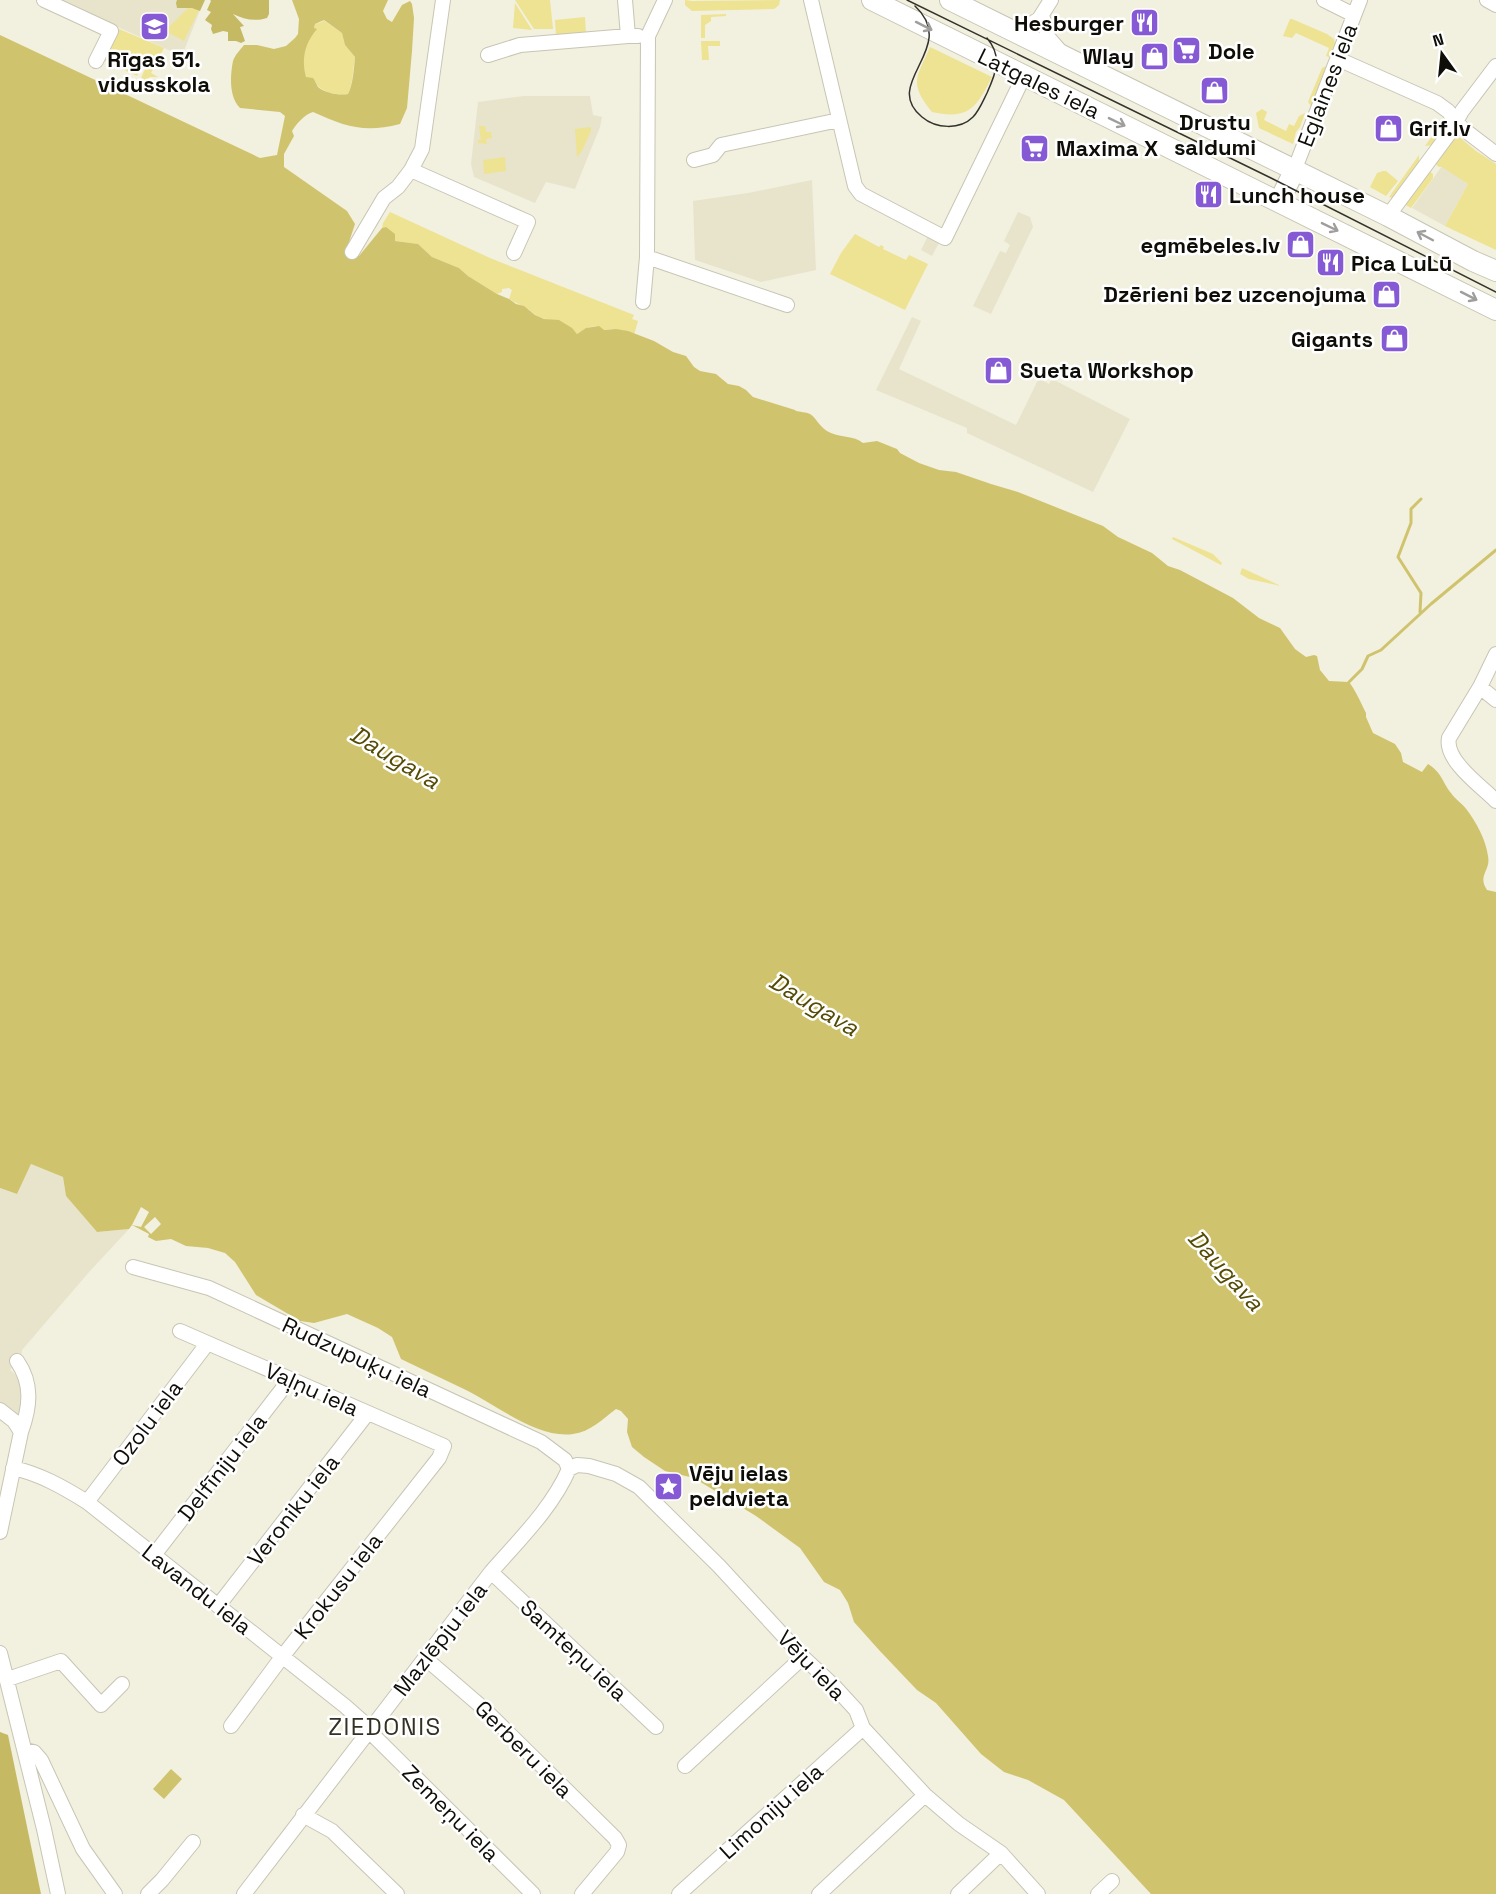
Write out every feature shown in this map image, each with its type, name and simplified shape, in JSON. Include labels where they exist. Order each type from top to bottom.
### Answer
[{"type":"highway","name":"Latgales iela","points":[[872,0],[1496,310]]},
{"type":"highway","name":"Latgales iela","points":[[950,0],[1496,271]]},
{"type":"highway","points":[[1279,202],[1294,171]]},
{"type":"street","points":[[44,0],[111,31],[96,61]]},
{"type":"street","points":[[352,252],[384,198],[398,187],[411,170],[422,149],[444,0]]},
{"type":"street","points":[[625,0],[628,36]]},
{"type":"street","points":[[643,302],[647,257],[648,36],[665,0]]},
{"type":"street","points":[[811,0],[855,186],[861,194],[945,238],[1024,76]]},
{"type":"street","points":[[1017,33],[1033,24],[1051,0]]},
{"type":"street","points":[[1324,0],[1354,15]]},
{"type":"street","name":"Eglaines iela","points":[[1294,171],[1360,0]]},
{"type":"street","points":[[1487,0],[1496,5]]},
{"type":"street","points":[[1042,15],[1048,36],[1068,59]]},
{"type":"street","points":[[488,55],[520,45],[648,36]]},
{"type":"street","points":[[1338,59],[1437,103],[1448,111],[1462,128],[1496,154]]},
{"type":"street","points":[[1388,216],[1496,66]]},
{"type":"street","points":[[694,160],[713,155],[724,144],[839,120]]},
{"type":"street","points":[[411,170],[528,222],[514,253]]},
{"type":"street","points":[[647,257],[787,305]]},
{"type":"street","points":[[1496,654],[1480,687],[1449,738],[1448,750],[1496,801]]},
{"type":"street","points":[[1480,687],[1496,700]]},
{"type":"street","name":"Rudzupuķu iela","points":[[133,1267],[209,1288],[466,1407],[541,1442],[565,1460],[569,1469]]},
{"type":"street","name":"Vaļņu iela","points":[[180,1331],[444,1446]]},
{"type":"street","name":"Ozolu iela","points":[[87,1502],[207,1344]]},
{"type":"street","points":[[0,1532],[12,1468],[27,1416],[29,1399],[26,1379],[17,1361]]},
{"type":"street","name":"Delfīniju iela","points":[[154,1555],[290,1379]]},
{"type":"street","points":[[0,1410],[14,1421],[21,1432]]},
{"type":"street","name":"Veroniku iela","points":[[218,1606],[367,1414]]},
{"type":"street","name":"Krokusu iela","points":[[231,1726],[282,1657],[439,1458],[444,1446]]},
{"type":"street","name":"Vēju iela","points":[[569,1469],[577,1465],[589,1466],[616,1474],[639,1487],[719,1566],[803,1657],[833,1685],[856,1710],[863,1728],[925,1795],[958,1824],[1001,1853],[1038,1894]]},
{"type":"street","name":"Lavandu iela","points":[[12,1468],[51,1480],[87,1502],[370,1730]]},
{"type":"street","name":"Mazlēpju iela","points":[[244,1894],[491,1572],[529,1528],[562,1484],[569,1469]]},
{"type":"street","name":"Samteņu iela","points":[[491,1572],[656,1727]]},
{"type":"street","points":[[0,1653],[58,1894]]},
{"type":"street","points":[[685,1766],[803,1657]]},
{"type":"street","name":"Gerberu iela","points":[[425,1658],[483,1708],[615,1838],[619,1845],[616,1852],[582,1894]]},
{"type":"street","points":[[8,1679],[61,1661],[101,1705],[122,1684]]},
{"type":"street","name":"Limoniju iela","points":[[684,1892],[863,1728]]},
{"type":"street","name":"Zemeņu iela","points":[[370,1730],[533,1894]]},
{"type":"street","points":[[25,1750],[34,1752],[41,1760],[83,1850],[115,1894]]},
{"type":"street","points":[[819,1894],[925,1795]]},
{"type":"street","points":[[303,1815],[332,1831],[397,1894]]},
{"type":"street","points":[[148,1894],[193,1842]]},
{"type":"street","points":[[958,1894],[1001,1853]]},
{"type":"street","points":[[1098,1894],[1112,1881]]},
{"type":"shaded area","name":"Rīgas 51. vidusskola","points":[[58,0],[204,0],[182,56]]},
{"type":"shaded area","points":[[177,0],[205,0],[200,11],[192,8],[177,8]]},
{"type":"shaded area","points":[[210,0],[269,0],[269,14],[267,18],[254,20],[233,14],[244,26],[240,27],[245,41],[241,43],[228,41],[228,32],[213,34],[212,25],[205,20],[211,12],[207,10]]},
{"type":"shaded area","points":[[515,0],[550,0],[553,29],[534,29]]},
{"type":"shaded area","points":[[685,0],[780,0],[779,5],[774,9],[692,11],[685,5]]},
{"type":"shaded area","points":[[515,3],[532,30],[513,28]]},
{"type":"shaded area","points":[[189,7],[199,10],[184,41],[165,31]]},
{"type":"shaded area","points":[[726,14],[726,16],[711,17],[711,21],[705,25],[705,38],[701,38],[701,15]]},
{"type":"shaded area","points":[[585,17],[586,35],[556,35],[555,20]]},
{"type":"shaded area","points":[[1290,19],[1334,39],[1335,43],[1329,57],[1326,56],[1329,48],[1296,33],[1292,38],[1283,36]]},
{"type":"shaded area","points":[[323,20],[342,33],[345,45],[355,57],[350,90],[345,95],[328,92],[318,86],[313,78],[306,78],[304,54],[306,45],[315,24]]},
{"type":"shaded area","points":[[119,29],[164,48],[151,73],[158,77],[150,77],[146,81],[141,78],[145,69],[141,67],[137,76],[103,60]]},
{"type":"shaded area","points":[[701,41],[720,41],[720,46],[708,46],[709,60],[702,60]]},
{"type":"shaded area","points":[[930,47],[992,77],[976,104],[963,113],[932,112],[920,94],[917,80]]},
{"type":"shaded area","points":[[1326,66],[1311,106],[1308,102],[1322,68]]},
{"type":"shaded area","points":[[524,96],[590,96],[593,115],[602,117],[575,189],[546,182],[535,203],[474,177],[471,164],[478,102]]},
{"type":"shaded area","points":[[1262,109],[1267,112],[1264,120],[1286,131],[1289,124],[1294,126],[1299,116],[1305,113],[1293,144],[1259,128],[1256,113]]},
{"type":"shaded area","points":[[1447,116],[1449,124],[1432,145],[1425,146]]},
{"type":"shaded area","points":[[479,126],[485,126],[486,132],[491,132],[492,138],[486,139],[487,144],[478,143],[478,140],[481,140]]},
{"type":"shaded area","points":[[591,127],[582,151],[577,157],[575,129]]},
{"type":"shaded area","points":[[1457,135],[1496,164],[1496,250],[1445,226],[1468,184],[1433,162],[1450,137]]},
{"type":"shaded area","points":[[1419,155],[1419,164],[1393,198],[1389,197]]},
{"type":"shaded area","points":[[505,157],[506,171],[484,174],[483,160]]},
{"type":"shaded area","points":[[1442,166],[1468,184],[1445,226],[1412,208]]},
{"type":"shaded area","points":[[1428,170],[1433,174],[1433,178],[1411,208],[1404,204]]},
{"type":"shaded area","points":[[1383,171],[1398,181],[1386,196],[1370,187],[1377,173]]},
{"type":"shaded area","points":[[812,180],[816,270],[761,282],[695,260],[693,201]]},
{"type":"shaded area","points":[[390,212],[490,258],[634,315],[632,319],[638,321],[634,335],[593,326],[577,334],[565,325],[540,317],[509,299],[512,290],[509,288],[502,289],[502,292],[497,294],[459,268],[432,257],[418,244],[395,241],[386,227],[382,228]]},
{"type":"shaded area","points":[[1018,212],[1030,217],[1033,227],[991,314],[973,306],[1000,251],[1006,253],[1010,245],[1004,241]]},
{"type":"shaded area","points":[[855,234],[879,247],[881,245],[883,249],[906,260],[909,255],[928,264],[905,310],[830,274],[841,253]]},
{"type":"shaded area","points":[[929,234],[940,241],[932,256],[921,250]]},
{"type":"shaded area","points":[[912,317],[921,321],[899,369],[1016,425],[1039,378],[1049,384],[1052,379],[1130,419],[1093,492],[967,433],[967,428],[876,390]]},
{"type":"shaded area","points":[[1173,537],[1213,554],[1222,563],[1221,565],[1172,539]]},
{"type":"shaded area","points":[[1242,568],[1281,586],[1249,579],[1240,574]]},
{"type":"shaded area","points":[[31,1164],[63,1177],[66,1196],[97,1232],[129,1229],[22,1350],[21,1357],[10,1370],[22,1380],[24,1404],[18,1416],[0,1405],[0,1188],[17,1194]]},
{"type":"shaded area","points":[[0,1732],[8,1735],[41,1894],[0,1894]]},
{"type":"water","name":"Daugava","points":[[292,0],[388,0],[383,11],[387,19],[392,22],[402,5],[410,1],[412,4],[414,18],[407,108],[400,124],[376,128],[355,127],[313,112],[298,122],[292,131],[294,136],[284,154],[284,167],[347,211],[355,224],[347,248],[359,256],[382,228],[386,227],[395,234],[395,241],[418,244],[432,257],[459,268],[497,294],[524,306],[544,319],[559,320],[577,334],[586,328],[599,326],[604,330],[628,331],[686,356],[700,371],[716,374],[728,384],[746,390],[753,397],[810,414],[831,433],[863,443],[877,441],[897,449],[919,463],[1018,492],[1103,526],[1118,537],[1152,553],[1168,566],[1233,598],[1259,618],[1280,628],[1295,649],[1306,657],[1317,656],[1320,670],[1329,681],[1349,682],[1366,713],[1373,733],[1395,744],[1401,753],[1403,762],[1422,772],[1428,764],[1433,768],[1474,820],[1483,838],[1488,856],[1484,885],[1487,890],[1496,892],[1496,1894],[1151,1894],[1064,1800],[1028,1780],[1004,1772],[981,1754],[936,1703],[917,1690],[854,1622],[848,1603],[840,1590],[824,1582],[800,1548],[756,1516],[694,1478],[665,1471],[644,1457],[632,1447],[627,1432],[628,1419],[621,1411],[616,1409],[591,1428],[579,1433],[560,1434],[532,1427],[468,1391],[401,1359],[392,1337],[378,1328],[347,1314],[314,1323],[300,1321],[256,1295],[235,1262],[225,1253],[208,1248],[186,1246],[171,1239],[156,1241],[148,1237],[149,1234],[132,1225],[129,1229],[97,1232],[66,1196],[63,1177],[31,1164],[17,1194],[0,1188],[0,35],[260,158],[277,155],[285,116],[280,112],[240,108],[232,92],[233,61],[244,45],[274,49],[286,46],[298,34],[299,19]],"holes":[[[324,20],[342,33],[345,45],[355,57],[350,90],[348,94],[341,95],[321,89],[313,78],[306,77],[304,58],[307,46],[317,29],[314,28],[315,24]]]},
{"type":"water","points":[[171,1769],[182,1779],[164,1799],[153,1789]]},
{"type":"pier","points":[[141,1207],[149,1212],[141,1227],[132,1225]]},
{"type":"pier","points":[[155,1217],[161,1224],[151,1234],[144,1227]]},
{"type":"waterway","points":[[1420,612],[1421,593],[1398,557],[1411,523],[1411,509],[1421,499]]},
{"type":"waterway","points":[[1349,682],[1362,669],[1368,656],[1381,650],[1431,604],[1496,550]]},
{"type":"tram line","points":[[907,0],[1271,178],[1496,292]]},
{"type":"tram line","points":[[915,6],[926,21],[929,36],[926,51],[913,78],[910,91],[911,104],[922,117],[934,124],[941,126],[962,124],[973,117],[979,109],[993,79],[996,65],[995,52],[987,38]]},
{"type":"place","name":"Hesburger","points":[[1145,23]]},
{"type":"place","name":"Rīgas 51. vidusskola","points":[[154,27]]},
{"type":"place","name":"Dole","points":[[1187,51]]},
{"type":"place","name":"Wlay","points":[[1155,56]]},
{"type":"place","name":"Drustu saldumi","points":[[1215,90]]},
{"type":"place","name":"Grif.lv","points":[[1388,128]]},
{"type":"place","name":"Maxima X","points":[[1035,148]]},
{"type":"place","name":"Lunch house","points":[[1208,195]]},
{"type":"place","name":"egmēbeles.lv","points":[[1301,245]]},
{"type":"place","name":"Pica LuLū","points":[[1330,263]]},
{"type":"place","name":"Dzērieni bez uzcenojuma","points":[[1387,294]]},
{"type":"place","name":"Gigants","points":[[1394,339]]},
{"type":"place","name":"Sueta Workshop","points":[[999,370]]},
{"type":"place","name":"Vēju ielas peldvieta","points":[[668,1486]]},
{"type":"district","name":"ZIEDONIS","points":[[385,1726]]}]
